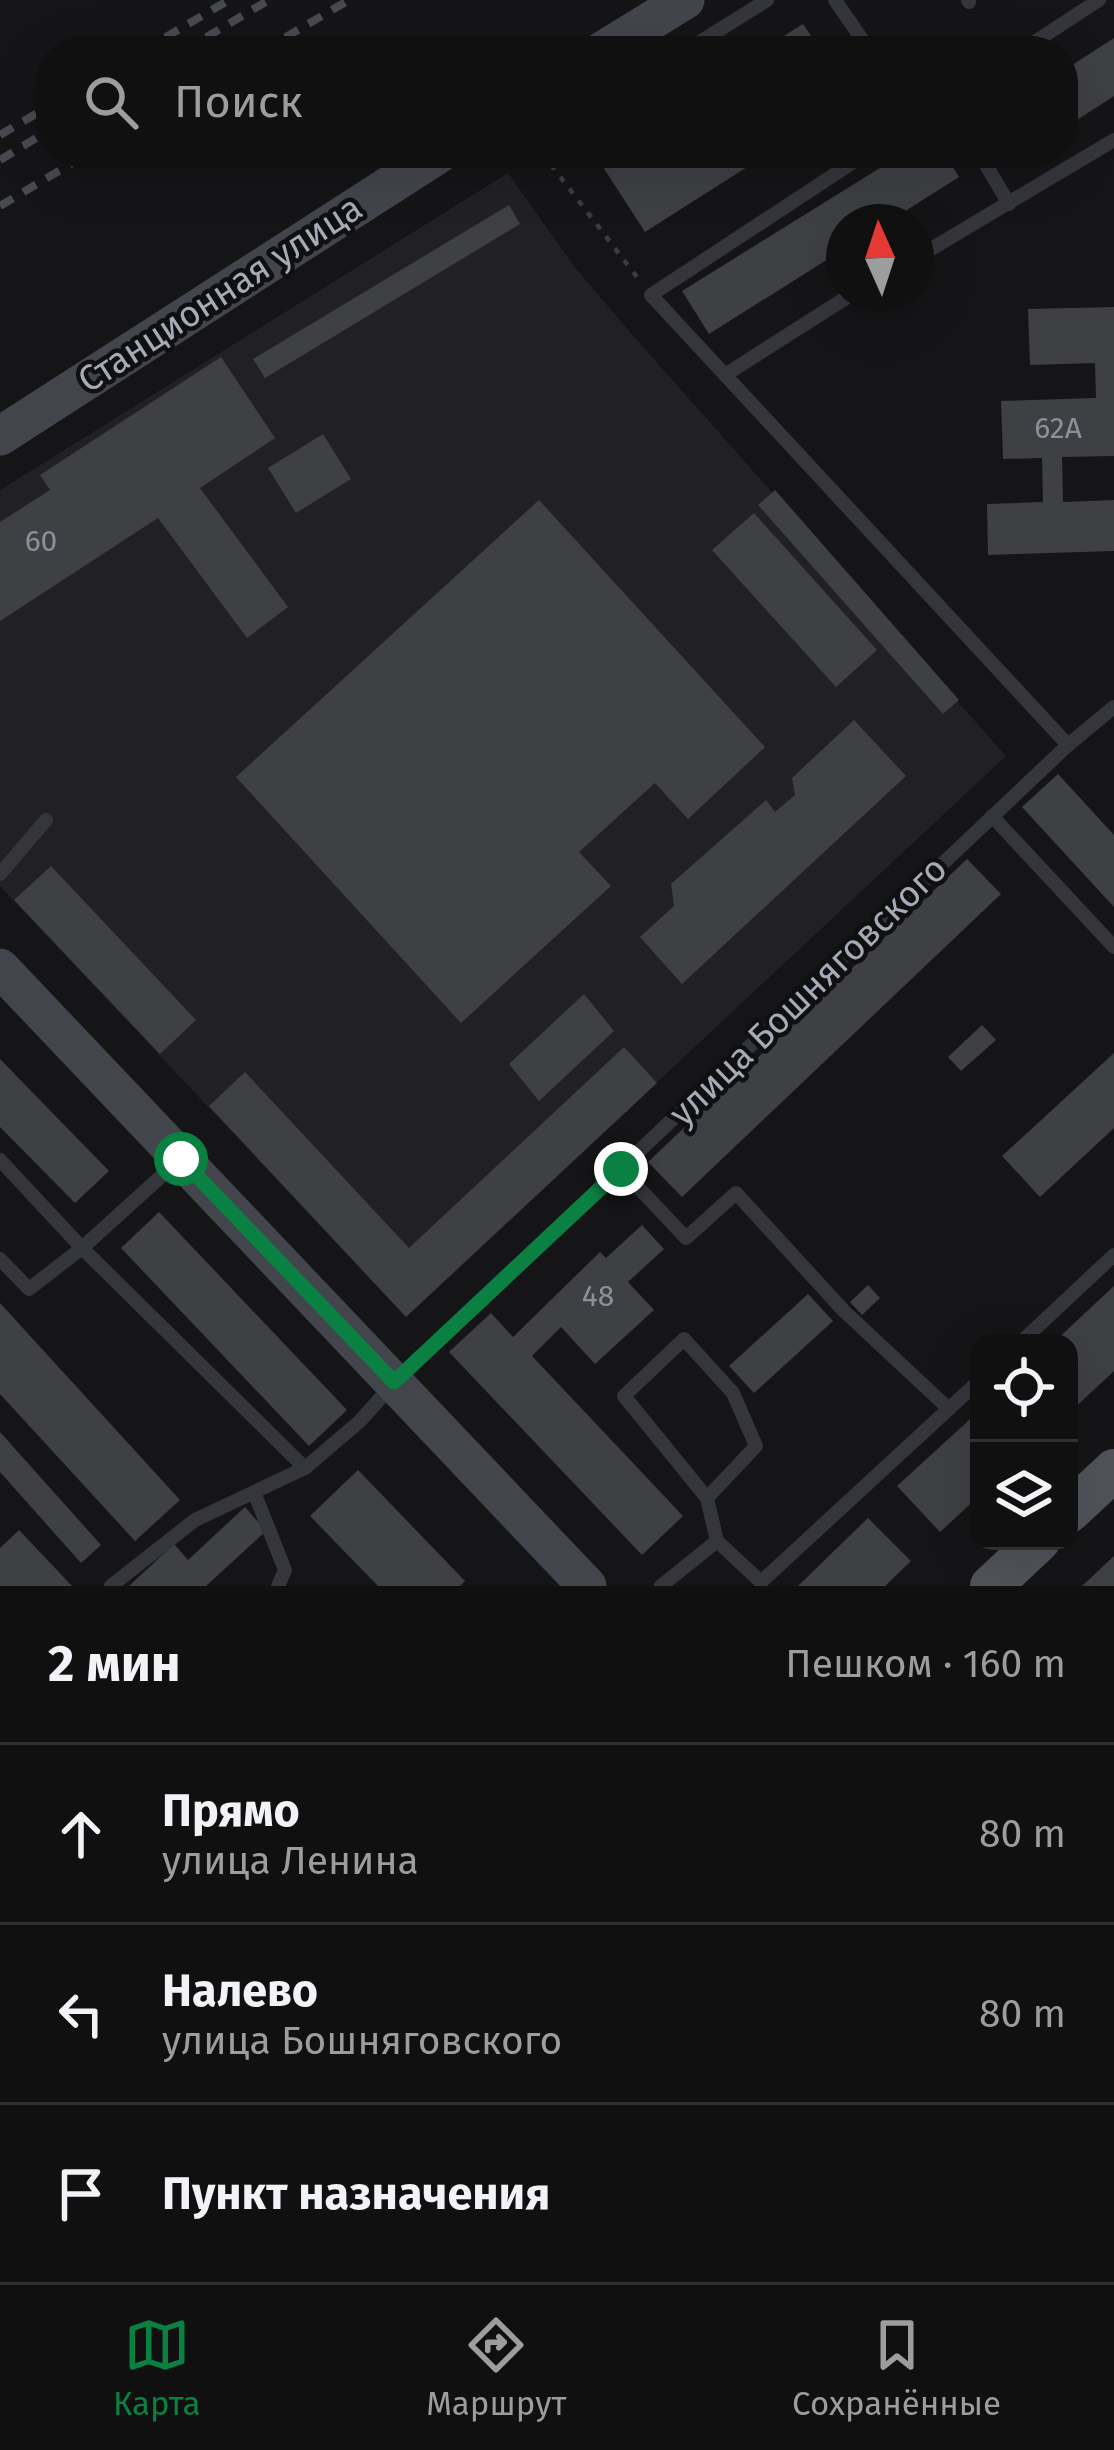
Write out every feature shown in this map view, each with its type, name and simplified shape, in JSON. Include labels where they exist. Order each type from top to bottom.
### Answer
[{"type":"main road","points":[[627,36],[686,0]]},
{"type":"main road","name":"Станционная улица","points":[[0,436],[417,168]]},
{"type":"main road","points":[[0,968],[587,1586]]},
{"type":"main road","points":[[1078,1504],[1114,1470]]},
{"type":"lane","points":[[710,36],[767,0]]},
{"type":"lane","points":[[836,0],[860,36]]},
{"type":"lane","points":[[1044,36],[1099,0]]},
{"type":"lane","points":[[1078,162],[1114,140]]},
{"type":"lane","points":[[844,168],[651,295],[1068,745]]},
{"type":"lane","points":[[988,168],[1009,204]]},
{"type":"lane","points":[[934,248],[1068,168]]},
{"type":"lane","points":[[725,375],[826,311]]},
{"type":"lane","name":"улица Бошняговского","points":[[111,1586],[195,1520],[305,1468],[360,1421],[394,1382],[992,816],[1114,707]]},
{"type":"lane","points":[[992,816],[1114,946]]},
{"type":"lane","points":[[0,874],[46,820]]},
{"type":"lane","points":[[0,1259],[29,1289],[181,1159]]},
{"type":"lane","points":[[0,1160],[82,1248],[305,1468]]},
{"type":"lane","points":[[621,1169],[686,1238],[736,1193],[844,1311],[949,1409]]},
{"type":"lane","points":[[1030,1334],[1114,1255]]},
{"type":"lane","points":[[707,1498],[756,1446],[733,1394],[684,1339],[624,1396],[707,1498],[717,1541],[761,1582],[970,1389]]},
{"type":"lane","points":[[254,1492],[286,1570],[278,1586]]},
{"type":"lane","points":[[661,1586],[717,1541]]},
{"type":"path","points":[[554,168],[651,295]]},
{"type":"shaded area","points":[[508,173],[573,265],[629,331],[1006,756],[406,1317],[0,886],[0,490]]},
{"type":"building","points":[[803,24],[811,36],[784,36]]},
{"type":"building","points":[[1114,38],[1114,96],[1078,119],[1078,61]]},
{"type":"building","points":[[604,168],[745,168],[645,232]]},
{"type":"building","points":[[880,168],[953,168],[959,177],[916,204],[826,204],[826,260],[709,334],[682,291]]},
{"type":"building","points":[[509,205],[520,224],[265,378],[253,359]]},
{"type":"building","points":[[1114,307],[1114,456],[1062,457],[1063,502],[1114,500],[1114,551],[988,555],[987,504],[1043,502],[1042,458],[1003,459],[1001,401],[1096,398],[1095,363],[1030,365],[1028,309]]},
{"type":"building","points":[[221,357],[275,438],[200,488],[288,607],[247,638],[158,518],[0,621],[0,522],[50,490],[40,475]]},
{"type":"building","points":[[323,434],[351,479],[296,513],[268,468]]},
{"type":"building","points":[[775,490],[959,700],[943,714],[758,505]]},
{"type":"building","points":[[539,500],[765,747],[688,819],[655,783],[579,852],[611,886],[461,1023],[236,777]]},
{"type":"building","points":[[754,513],[877,650],[836,687],[712,550]]},
{"type":"building","points":[[854,720],[906,776],[682,984],[640,937],[674,906],[671,884],[766,800],[775,812],[795,795],[792,778]]},
{"type":"building","points":[[1058,774],[1114,835],[1114,907],[1022,807]]},
{"type":"building","points":[[967,859],[1001,894],[682,1197],[648,1162]]},
{"type":"building","points":[[51,866],[196,1020],[160,1054],[14,900]]},
{"type":"building","points":[[584,994],[614,1031],[539,1101],[509,1064]]},
{"type":"building","points":[[982,1025],[996,1040],[961,1071],[948,1057]]},
{"type":"building","points":[[624,1047],[657,1083],[406,1317],[209,1106],[245,1072],[409,1248]]},
{"type":"building","points":[[1114,1053],[1114,1128],[1040,1197],[1002,1156]]},
{"type":"building","points":[[0,1059],[109,1171],[75,1203],[0,1127]]},
{"type":"building","points":[[159,1212],[347,1410],[309,1446],[121,1248]]},
{"type":"building","points":[[642,1225],[664,1249],[628,1282],[654,1310],[595,1364],[561,1327],[532,1356],[683,1516],[642,1555],[449,1352],[491,1313],[513,1337],[600,1252],[606,1258]]},
{"type":"building","points":[[868,1285],[880,1298],[862,1315],[850,1302]]},
{"type":"building","points":[[1114,1286],[1114,1371],[1078,1405],[1078,1334],[1063,1334]]},
{"type":"building","points":[[808,1294],[833,1321],[754,1393],[729,1366]]},
{"type":"building","points":[[0,1303],[180,1500],[135,1541],[0,1394]]},
{"type":"building","points":[[970,1419],[970,1504],[940,1532],[897,1486]]},
{"type":"building","points":[[0,1432],[101,1545],[81,1563],[0,1472]]},
{"type":"building","points":[[358,1470],[465,1581],[460,1586],[378,1586],[310,1516]]},
{"type":"building","points":[[245,1507],[266,1531],[206,1586],[129,1586],[174,1544],[188,1560]]},
{"type":"building","points":[[868,1518],[911,1561],[885,1586],[798,1586]]},
{"type":"building","points":[[19,1530],[72,1586],[0,1586],[0,1548]]},
{"type":"building","points":[[1114,1556],[1114,1586],[1082,1586]]},
{"type":"railway","points":[[168,36],[229,0]]},
{"type":"railway","points":[[208,36],[269,0]]},
{"type":"railway","points":[[288,36],[349,0]]},
{"type":"railway","points":[[0,135],[36,114]]},
{"type":"railway","points":[[0,160],[36,138]]},
{"type":"railway","points":[[0,206],[64,168]]},
{"type":"route","points":[[181,1159],[394,1382],[621,1169]]}]
